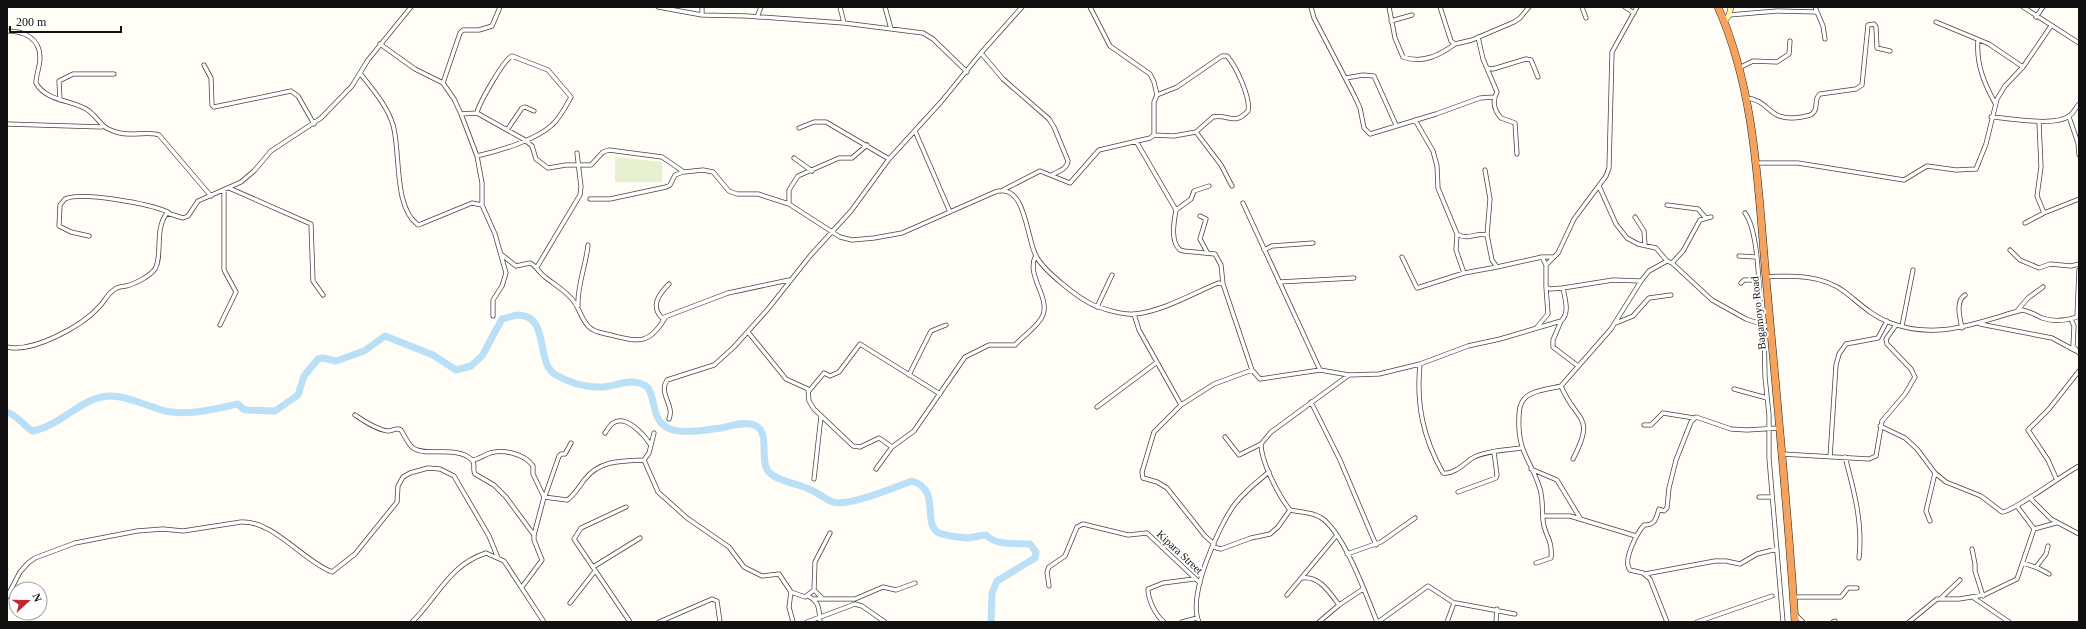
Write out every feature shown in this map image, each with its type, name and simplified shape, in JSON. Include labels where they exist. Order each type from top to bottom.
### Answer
[{"type":"highway","name":"Bagamoyo Road","points":[[1718,7],[1739,68],[1746,98],[1755,163],[1766,277],[1765,325],[1779,428],[1795,622]]},
{"type":"street","points":[[89,236],[71,232],[59,226],[60,205],[65,199],[81,197],[123,201],[157,207],[186,218],[195,203],[229,188],[248,176],[271,151],[314,124],[352,86],[380,44],[411,7]]},
{"type":"street","points":[[443,83],[460,33],[464,30],[479,30],[492,26],[500,7]]},
{"type":"street","points":[[658,7],[702,15],[844,23],[928,35],[967,72]]},
{"type":"street","points":[[702,7],[702,15]]},
{"type":"street","points":[[757,17],[761,7]]},
{"type":"street","points":[[840,7],[844,23]]},
{"type":"street","points":[[885,7],[891,29]]},
{"type":"street","points":[[669,419],[672,411],[665,396],[664,388],[667,380],[719,362],[748,332],[789,280],[851,211],[890,159],[1022,7]]},
{"type":"street","points":[[1090,7],[1110,46],[1150,74],[1154,82],[1157,95],[1154,102],[1154,135]]},
{"type":"street","points":[[1311,7],[1314,18],[1360,108],[1366,132],[1370,134],[1436,114],[1480,98],[1494,97]]},
{"type":"street","points":[[1389,7],[1390,21],[1400,51],[1406,58],[1426,60],[1445,52],[1456,44],[1472,40],[1520,18],[1528,7]]},
{"type":"street","points":[[1440,7],[1450,41],[1456,44]]},
{"type":"street","points":[[1582,7],[1586,18]]},
{"type":"street","points":[[1625,7],[1634,13]]},
{"type":"street","points":[[1546,265],[1555,257],[1562,246],[1574,218],[1599,186],[1610,168],[1612,52],[1637,7]]},
{"type":"street","points":[[1724,22],[1729,15],[1731,7]]},
{"type":"street","points":[[1815,7],[1825,39]]},
{"type":"street","points":[[2023,7],[2079,43]]},
{"type":"street","points":[[2036,16],[2043,7]]},
{"type":"street","points":[[1729,15],[1777,11],[1817,12]]},
{"type":"street","points":[[1390,21],[1412,15]]},
{"type":"street","points":[[1936,22],[1989,44],[2023,67]]},
{"type":"street","points":[[1746,98],[1756,99],[1778,117],[1788,119],[1807,116],[1813,114],[1816,110],[1817,97],[1820,94],[1856,89],[1862,85],[1868,25],[1874,24],[1876,26],[1877,48],[1890,51]]},
{"type":"street","points":[[1755,163],[1798,163],[1904,180],[1927,166],[1956,170],[1976,170],[1986,144],[1995,103],[2005,86],[2023,67],[2051,26]]},
{"type":"street","points":[[7,31],[22,32],[32,38],[40,57],[35,81],[36,85],[43,91],[60,100],[88,110],[102,127]]},
{"type":"street","points":[[1478,37],[1479,45],[1489,75],[1497,92],[1494,97],[1494,103],[1499,116],[1515,122],[1517,154]]},
{"type":"street","points":[[1472,40],[1479,45]]},
{"type":"street","points":[[1978,40],[1978,61],[1983,82],[1995,103]]},
{"type":"street","points":[[1739,68],[1753,62],[1777,62],[1789,54],[1790,41]]},
{"type":"street","points":[[380,44],[415,69],[443,83],[454,99],[461,114],[477,156],[482,183],[482,204],[502,254],[505,279],[493,300],[493,316]]},
{"type":"street","points":[[981,53],[1003,79],[1042,113],[1054,127],[1068,161],[1068,165],[1052,175]]},
{"type":"street","points":[[477,113],[498,72],[509,57],[514,56],[548,70],[571,97],[552,126],[525,140],[477,156]]},
{"type":"street","points":[[590,199],[610,199],[666,187],[670,185],[675,175],[684,172],[704,170],[713,172],[726,188],[733,192],[758,194],[789,204],[840,237],[852,240],[887,237],[902,233],[1003,190],[1040,171],[1070,183],[1099,150],[1154,135],[1174,136],[1196,132],[1213,116],[1237,119],[1248,111],[1249,101],[1227,56],[1222,56],[1177,87],[1157,95]]},
{"type":"street","points":[[1487,68],[1493,69],[1526,59],[1531,60],[1538,77]]},
{"type":"street","points":[[204,66],[211,78],[212,105],[214,107],[291,91],[298,96],[314,124]]},
{"type":"street","points":[[1489,75],[1493,69]]},
{"type":"street","points":[[360,73],[380,99],[393,125],[402,194],[408,212],[413,221],[418,225],[472,203],[482,204]]},
{"type":"street","points":[[60,100],[59,81],[67,76],[73,74],[114,74]]},
{"type":"street","points":[[1346,78],[1363,75],[1374,76],[1396,125]]},
{"type":"street","points":[[1991,117],[2039,122],[2069,117],[2079,104]]},
{"type":"street","points":[[506,130],[522,108],[525,107],[534,111]]},
{"type":"street","points":[[461,114],[477,113],[525,140],[532,146],[536,159],[548,168],[591,165],[605,151],[612,151],[662,157],[684,172]]},
{"type":"street","points":[[2069,117],[2078,143],[2079,154]]},
{"type":"street","points":[[1415,120],[1433,151],[1437,166],[1438,188],[1458,234],[1456,250],[1464,273]]},
{"type":"street","points":[[799,128],[814,122],[826,122],[890,159]]},
{"type":"street","points":[[2039,122],[2041,167],[2037,196],[2044,213]]},
{"type":"street","points":[[7,124],[102,127],[130,135],[151,133],[159,135],[211,196]]},
{"type":"street","points":[[915,131],[950,212]]},
{"type":"street","points":[[1196,132],[1221,165],[1232,186]]},
{"type":"street","points":[[1136,141],[1176,210],[1174,225],[1177,248],[1184,251],[1206,252],[1217,256],[1221,265],[1224,284],[1252,370],[1257,377],[1266,380],[1320,370],[1349,375],[1379,374],[1420,364],[1450,351],[1560,321],[1565,317],[1566,312],[1563,288]]},
{"type":"street","points":[[789,204],[790,190],[795,178],[841,158],[852,158],[867,145]]},
{"type":"street","points":[[537,267],[578,200],[581,187],[578,153]]},
{"type":"street","points":[[794,158],[812,171]]},
{"type":"street","points":[[1485,170],[1490,199],[1486,235],[1492,260],[1497,266]]},
{"type":"street","points":[[1176,210],[1191,198],[1194,191],[1209,186]]},
{"type":"street","points":[[1599,186],[1619,228],[1631,242],[1656,248],[1667,261],[1672,263],[1712,300],[1746,319],[1765,325]]},
{"type":"street","points":[[229,188],[311,224],[313,281],[314,285],[323,295]]},
{"type":"street","points":[[220,325],[236,292],[224,270],[224,190]]},
{"type":"street","points":[[1003,190],[1013,195],[1021,206],[1036,256],[1044,266],[1086,301],[1097,306],[1134,314],[1168,304],[1218,283],[1224,284]]},
{"type":"street","points":[[2025,223],[2044,213],[2079,199]]},
{"type":"street","points":[[1243,203],[1320,370]]},
{"type":"street","points":[[1667,205],[1698,209],[1705,217]]},
{"type":"street","points":[[7,347],[15,349],[33,345],[71,330],[99,307],[110,292],[119,287],[129,285],[153,271],[157,262],[162,221],[168,212]]},
{"type":"street","points":[[1745,213],[1752,226],[1765,325],[1772,497],[1783,622]]},
{"type":"street","points":[[1200,216],[1206,219],[1200,239],[1206,252]]},
{"type":"street","points":[[1635,217],[1644,231],[1645,245]]},
{"type":"street","points":[[1672,263],[1682,251],[1700,220],[1705,217],[1711,217]]},
{"type":"street","points":[[1458,234],[1466,238],[1480,234],[1486,235]]},
{"type":"street","points":[[1264,250],[1272,246],[1313,243]]},
{"type":"street","points":[[578,310],[579,288],[586,265],[588,245]]},
{"type":"street","points":[[2010,250],[2023,261],[2039,268],[2050,264],[2071,266],[2079,264]]},
{"type":"street","points":[[502,254],[516,266],[530,263],[537,267],[544,277],[572,299],[585,321],[594,331],[632,341],[649,338],[659,328],[665,318],[705,300],[728,293],[789,280]]},
{"type":"street","points":[[876,469],[892,447],[914,431],[958,366],[971,353],[989,345],[1015,345],[1041,320],[1044,306],[1034,274],[1033,263],[1036,256]]},
{"type":"street","points":[[1740,256],[1756,257]]},
{"type":"street","points":[[1402,257],[1417,288],[1464,273],[1542,257],[1555,257]]},
{"type":"street","points":[[1536,328],[1548,314],[1546,265],[1542,257]]},
{"type":"street","points":[[1536,563],[1551,558],[1550,541],[1543,516],[1540,488],[1521,448],[1518,424],[1522,402],[1529,395],[1561,386],[1616,323],[1641,280],[1649,271],[1667,261]]},
{"type":"street","points":[[1902,326],[1913,270]]},
{"type":"street","points":[[1766,277],[1804,277],[1835,285],[1864,309],[1887,321],[1896,325],[1931,331],[1962,328],[2016,312],[2031,312],[2050,320],[2071,319],[2077,317],[2079,270]]},
{"type":"street","points":[[1097,306],[1112,275]]},
{"type":"street","points":[[1279,282],[1354,278]]},
{"type":"street","points":[[1546,287],[1550,289],[1613,280],[1641,280]]},
{"type":"street","points":[[1740,283],[1744,280],[1758,280]]},
{"type":"street","points":[[665,318],[659,314],[657,300],[658,295],[669,284]]},
{"type":"street","points":[[2016,312],[2028,298],[2043,286]]},
{"type":"street","points":[[1616,323],[1633,316],[1649,298],[1671,295]]},
{"type":"street","points":[[1962,328],[1959,303],[1960,299],[1965,295]]},
{"type":"street","points":[[1134,314],[1139,330],[1156,363],[1181,405]]},
{"type":"street","points":[[2071,319],[2074,326],[2073,346],[2077,352]]},
{"type":"street","points":[[1560,321],[1553,340],[1553,347],[1578,366]]},
{"type":"street","points":[[1830,457],[1836,365],[1839,354],[1846,344],[1878,338],[1887,321]]},
{"type":"street","points":[[1979,324],[2052,338],[2077,352]]},
{"type":"street","points":[[908,375],[931,331],[946,325]]},
{"type":"street","points":[[1781,454],[1869,459],[1876,456],[1880,426],[1885,416],[1905,394],[1915,377],[1911,369],[1887,344],[1886,339],[1896,325]]},
{"type":"street","points":[[748,332],[786,379],[790,382],[803,385],[809,392],[811,405],[821,416],[857,448],[879,438],[892,447]]},
{"type":"street","points":[[809,392],[824,373],[830,376],[839,372],[856,346],[860,344],[940,394]]},
{"type":"street","points":[[1097,407],[1156,363]]},
{"type":"street","points":[[1420,364],[1420,413],[1444,473],[1449,473],[1464,465],[1472,458],[1494,452],[1521,448]]},
{"type":"street","points":[[1252,370],[1214,384],[1181,405],[1154,432],[1141,476],[1157,482],[1167,488],[1205,536],[1214,545],[1221,549],[1251,538],[1270,534],[1278,527],[1290,510]]},
{"type":"street","points":[[2056,478],[2048,460],[2028,430],[2049,409],[2079,371]]},
{"type":"street","points":[[1225,437],[1239,455],[1261,444],[1271,432],[1349,375]]},
{"type":"street","points":[[1561,386],[1585,426],[1583,439],[1573,459]]},
{"type":"street","points":[[1734,389],[1767,398]]},
{"type":"street","points":[[1311,402],[1340,460],[1376,545]]},
{"type":"street","points":[[1644,425],[1651,425],[1663,413],[1703,418],[1731,429],[1779,428]]},
{"type":"street","points":[[355,415],[376,427],[389,431],[396,429],[401,430],[411,446],[420,452],[446,451],[473,460],[491,453],[502,452],[523,457],[533,466],[533,474],[544,497]]},
{"type":"street","points":[[814,479],[821,416]]},
{"type":"street","points":[[1694,418],[1676,460],[1669,488],[1667,508],[1664,511],[1659,509],[1654,522],[1649,526],[1644,525],[1636,536],[1629,556],[1628,569],[1645,574],[1715,560],[1726,560],[1740,564],[1757,554],[1777,549]]},
{"type":"street","points":[[605,433],[613,423],[620,421],[635,427],[650,444]]},
{"type":"street","points":[[1880,426],[1905,438],[1917,449],[1935,473],[1946,482],[1981,496],[2002,512],[2006,512],[2017,506],[2056,478],[2079,466]]},
{"type":"street","points":[[644,460],[649,453],[650,444],[654,433]]},
{"type":"street","points":[[522,587],[542,560],[534,540],[534,535],[544,497],[559,456],[561,454],[565,454],[571,443]]},
{"type":"street","points":[[1261,444],[1261,450],[1269,472],[1290,510],[1321,517],[1336,534],[1364,589],[1377,622],[1428,586],[1454,603],[1497,609],[1515,614]]},
{"type":"street","points":[[1458,492],[1496,478],[1497,475],[1494,452]]},
{"type":"street","points":[[1845,458],[1858,513],[1860,536],[1859,558]]},
{"type":"street","points":[[473,460],[475,474],[494,485],[506,497],[534,535]]},
{"type":"street","points":[[544,497],[567,500],[590,473],[600,466],[617,461],[644,460]]},
{"type":"street","points":[[644,460],[654,487],[663,497],[692,522],[729,547],[744,567],[749,571],[762,576],[782,575],[791,592],[789,607],[793,622]]},
{"type":"street","points":[[7,597],[20,572],[35,558],[76,543],[137,530],[163,529],[183,531],[241,522],[249,522],[264,526],[305,556],[332,572],[350,559],[397,502],[399,483],[403,477],[410,473],[428,468],[440,469],[454,476],[489,536],[498,558]]},
{"type":"street","points":[[1531,469],[1557,480],[1580,518]]},
{"type":"street","points":[[1199,622],[1197,618],[1200,583],[1214,545],[1228,514],[1249,488],[1269,472]]},
{"type":"street","points":[[1930,521],[1926,511],[1935,473]]},
{"type":"street","points":[[1759,497],[1772,497]]},
{"type":"street","points":[[2030,498],[2056,523],[2079,534]]},
{"type":"street","points":[[2017,506],[2034,529]]},
{"type":"street","points":[[626,507],[581,528],[574,536],[575,543],[630,622]]},
{"type":"street","points":[[1543,516],[1558,515],[1580,518],[1636,536]]},
{"type":"street","points":[[1347,554],[1376,545],[1415,518]]},
{"type":"street","points":[[2034,529],[2056,523]]},
{"type":"street","name":"Kipara Street","points":[[1049,586],[1047,572],[1049,567],[1065,556],[1077,527],[1083,524],[1128,535],[1147,533],[1194,579],[1200,583]]},
{"type":"street","points":[[1909,622],[1936,600],[1974,598],[1983,596],[2016,580],[2034,529]]},
{"type":"street","points":[[808,596],[814,590],[815,562],[830,534]]},
{"type":"street","points":[[1287,595],[1336,534]]},
{"type":"street","points":[[592,567],[640,538]]},
{"type":"street","points":[[2036,567],[2046,554],[2048,546]]},
{"type":"street","points":[[1972,549],[1975,564],[1974,571],[1983,596]]},
{"type":"street","points":[[412,622],[450,576],[463,564],[486,553],[504,562],[544,622]]},
{"type":"street","points":[[2023,563],[2036,567],[2049,574]]},
{"type":"street","points":[[570,603],[595,571]]},
{"type":"street","points":[[1645,574],[1650,579],[1667,622]]},
{"type":"street","points":[[1302,578],[1308,577],[1317,580],[1339,605]]},
{"type":"street","points":[[1164,622],[1159,618],[1155,610],[1148,590],[1163,583],[1194,579]]},
{"type":"street","points":[[1940,599],[1960,580]]},
{"type":"street","points":[[791,592],[801,597],[808,596],[814,598],[854,599],[865,596],[883,587],[896,590],[915,583]]},
{"type":"street","points":[[1793,597],[1841,597],[1848,588],[1857,588]]},
{"type":"street","points":[[1320,622],[1339,605],[1364,589]]},
{"type":"street","points":[[814,590],[822,598]]},
{"type":"street","points":[[1713,614],[1772,596],[1780,595]]},
{"type":"street","points":[[1697,622],[1772,596]]},
{"type":"street","points":[[814,598],[819,605],[820,622]]},
{"type":"street","points":[[1974,598],[2009,622]]},
{"type":"street","points":[[659,622],[712,599],[717,601],[720,622]]},
{"type":"street","points":[[1447,622],[1454,603]]},
{"type":"street","points":[[807,622],[855,604],[862,606],[879,620],[885,622]]},
{"type":"street","points":[[1496,622],[1497,609]]},
{"type":"street","points":[[1794,613],[1803,622]]},
{"type":"street","points":[[1182,622],[1197,618]]},
{"type":"green space","points":[[615,157],[662,162],[662,182],[615,182]]},
{"type":"waterway","points":[[7,412],[14,415],[32,431],[52,424],[89,401],[109,396],[123,397],[165,411],[183,413],[238,404],[243,409],[247,410],[275,411],[298,395],[304,376],[318,359],[323,358],[336,361],[364,351],[385,336],[433,355],[456,370],[471,366],[482,356],[502,319],[515,315],[529,317],[535,323],[539,332],[546,361],[550,369],[556,375],[576,384],[593,387],[605,387],[628,382],[640,383],[646,386],[649,390],[659,420],[670,429],[696,431],[738,424],[754,425],[759,428],[764,439],[764,459],[768,471],[778,478],[809,489],[833,502],[840,503],[872,496],[912,481],[921,485],[926,492],[929,499],[931,522],[939,533],[967,538],[986,535],[995,541],[1013,544],[1030,544],[1036,552],[1035,558],[997,581],[992,593],[991,622]]}]
